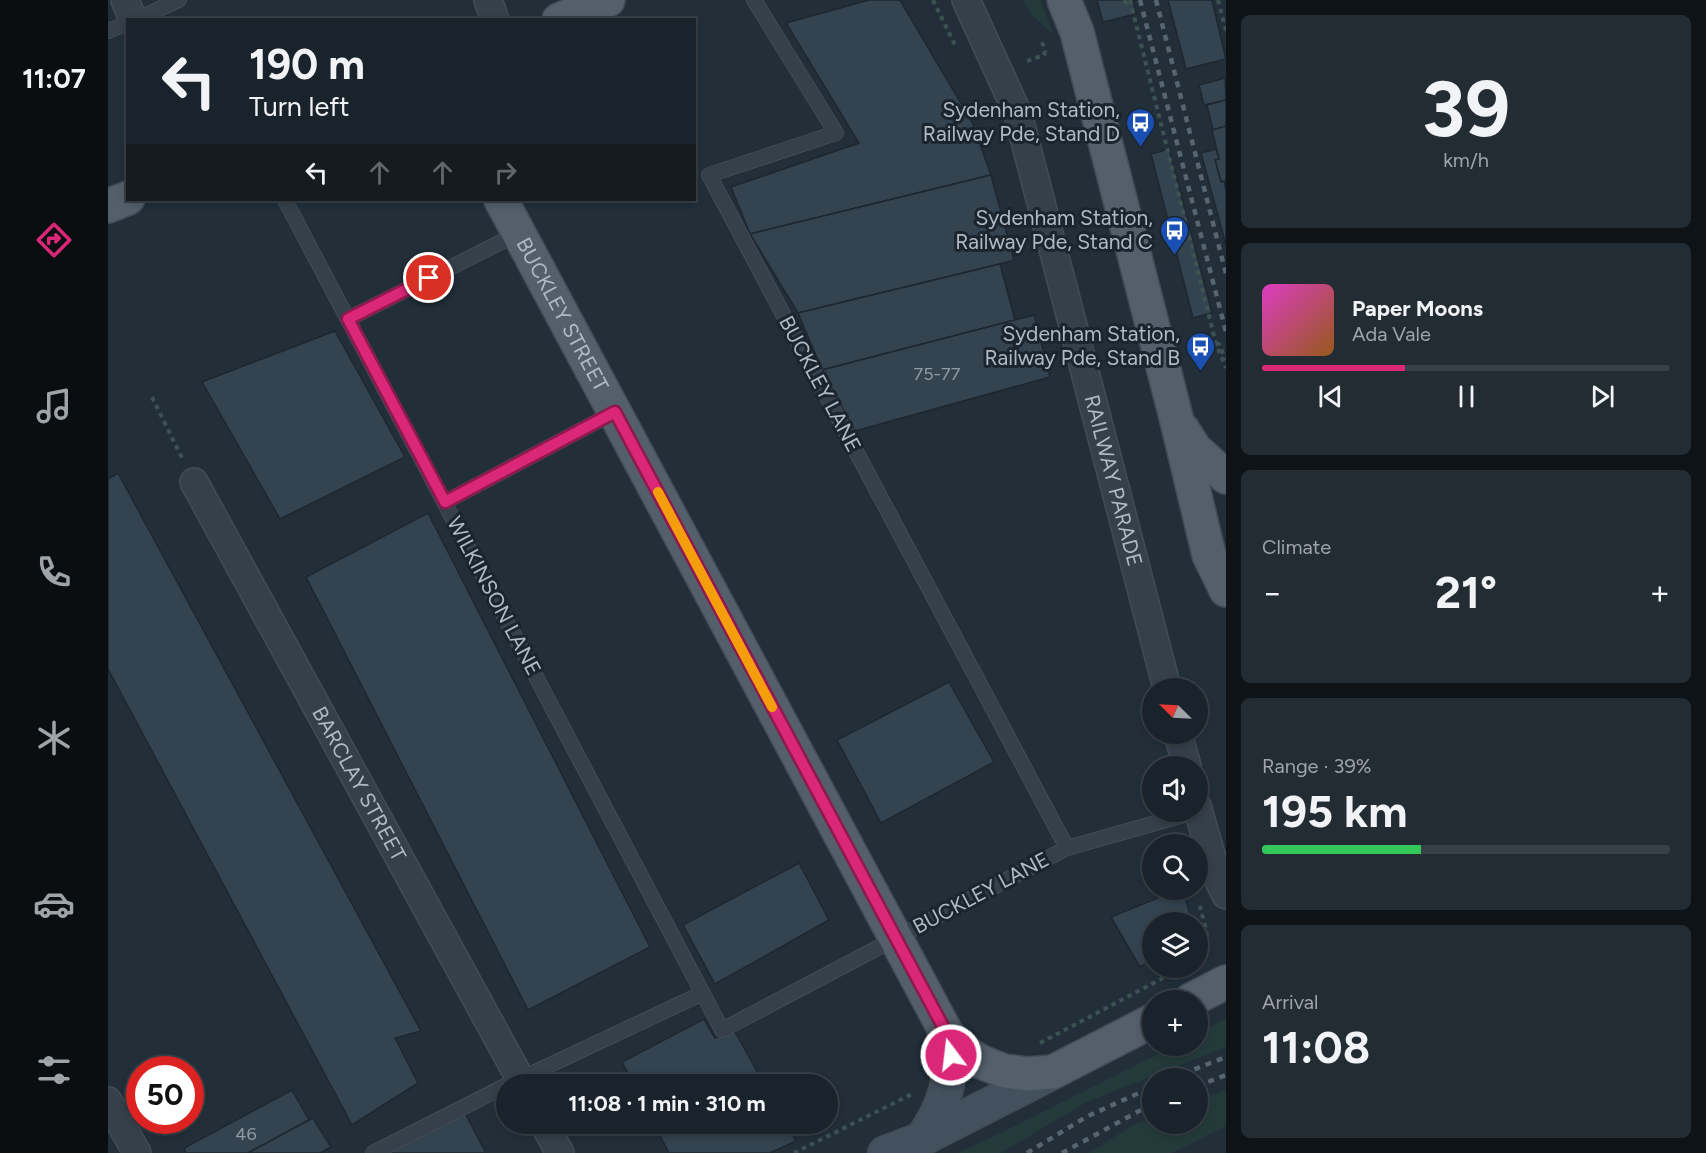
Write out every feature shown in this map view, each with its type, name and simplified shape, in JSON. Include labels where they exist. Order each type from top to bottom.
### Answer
[{"type":"main road","points":[[564,18],[608,0]]},
{"type":"main road","points":[[1064,0],[1077,32],[1209,555],[1226,590]]},
{"type":"main road","points":[[108,206],[126,199]]},
{"type":"main road","name":"BUCKLEY STREET","points":[[502,201],[947,1034],[963,1050],[981,1062],[1004,1071],[1028,1074],[1053,1072]]},
{"type":"main road","points":[[1177,421],[1195,449],[1226,477]]},
{"type":"main road","points":[[1208,991],[1226,982]]},
{"type":"main road","points":[[885,1153],[922,1139],[1142,1026]]},
{"type":"main road","name":"BUCKLEY STREET","points":[[922,1139],[945,1099],[950,1077],[951,1055],[947,1034]]},
{"type":"street","points":[[125,0],[133,18]]},
{"type":"street","points":[[489,0],[494,18]]},
{"type":"street","name":"RAILWAY PARADE","points":[[966,0],[1018,114],[1164,678]]},
{"type":"street","name":"BARCLAY STREET","points":[[194,482],[510,1074]]},
{"type":"street","points":[[1202,822],[1218,879],[1226,895]]},
{"type":"street","points":[[108,1101],[137,1153]]},
{"type":"street","points":[[550,1134],[560,1153]]},
{"type":"lane","points":[[138,18],[179,0]]},
{"type":"lane","name":"BUCKLEY LANE","points":[[754,0],[836,133],[709,175],[1067,848]]},
{"type":"lane","points":[[108,31],[126,24]]},
{"type":"lane","name":"WILKINSON LANE","points":[[286,201],[722,1030],[895,938]]},
{"type":"lane","points":[[348,319],[519,232]]},
{"type":"lane","points":[[445,502],[615,412]]},
{"type":"lane","name":"BUCKLEY LANE","points":[[895,938],[1067,848],[1152,822]]},
{"type":"lane","points":[[534,1074],[703,993]]},
{"type":"lane","points":[[373,1153],[496,1092]]},
{"type":"path","points":[[1126,6],[1127,0]]},
{"type":"path","points":[[1127,0],[1216,344],[1226,368]]},
{"type":"path","points":[[1218,0],[1226,32]]},
{"type":"path","points":[[1027,61],[1044,55],[1041,39]]},
{"type":"path","points":[[1216,344],[1220,344],[1226,360]]},
{"type":"path","points":[[152,397],[194,482]]},
{"type":"path","points":[[1199,900],[1201,912]]},
{"type":"path","points":[[1038,1043],[1163,978]]},
{"type":"path","points":[[794,1153],[919,1090]]},
{"type":"green space","points":[[1022,0],[1040,0],[1054,35],[1034,17]]},
{"type":"green space","points":[[1226,1018],[1226,1047],[1208,1054],[1208,1028]]},
{"type":"green space","points":[[1154,1056],[1203,1056],[1173,1068],[1142,1068],[1142,1080],[1087,1102],[1001,1153],[957,1153]]},
{"type":"green space","points":[[1226,1090],[1226,1126],[1172,1153],[1089,1153],[1142,1121],[1142,1134],[1208,1134],[1208,1096]]},
{"type":"building","points":[[869,0],[900,0],[972,122],[991,175],[750,234],[731,187],[859,143],[786,23]]},
{"type":"building","points":[[1097,0],[1133,0],[1136,14],[1103,22]]},
{"type":"building","points":[[1168,0],[1212,0],[1226,59],[1186,69]]},
{"type":"building","points":[[1225,78],[1226,100],[1204,105],[1199,85]]},
{"type":"building","points":[[1226,100],[1226,126],[1213,130],[1207,105]]},
{"type":"building","points":[[1226,126],[1226,190],[1224,181],[1221,182],[1215,160],[1219,159],[1212,130]]},
{"type":"building","points":[[1169,149],[1212,313],[1193,318],[1151,154]]},
{"type":"building","points":[[1216,149],[1219,159],[1215,160],[1221,182],[1224,181],[1226,190],[1226,245],[1201,153]]},
{"type":"building","points":[[991,175],[1014,260],[1000,264],[798,313],[750,234]]},
{"type":"building","points":[[1000,264],[1015,320],[822,370],[798,313]]},
{"type":"building","points":[[1034,315],[1050,377],[855,431],[822,370]]},
{"type":"building","points":[[335,331],[405,457],[280,519],[202,382]]},
{"type":"building","points":[[118,473],[421,1031],[395,1038],[418,1083],[352,1125],[108,669],[108,479]]},
{"type":"building","points":[[428,513],[650,947],[528,1010],[306,577]]},
{"type":"building","points":[[949,682],[994,762],[881,823],[837,740]]},
{"type":"building","points":[[799,863],[829,920],[715,984],[683,925]]},
{"type":"building","points":[[1153,900],[1186,900],[1189,912],[1142,912],[1142,966],[1140,967],[1111,917]]},
{"type":"building","points":[[704,1019],[715,1038],[734,1030],[758,1074],[629,1074],[622,1062]]},
{"type":"building","points":[[292,1090],[309,1120],[248,1153],[186,1153],[184,1148]]},
{"type":"building","points":[[464,1111],[486,1153],[374,1153]]},
{"type":"building","points":[[313,1118],[331,1147],[320,1153],[248,1153]]},
{"type":"building","points":[[659,1134],[792,1134],[796,1141],[770,1153],[669,1153]]},
{"type":"railway","points":[[1140,0],[1226,332]]},
{"type":"railway","points":[[1156,0],[1226,274]]},
{"type":"railway","points":[[1198,1068],[1226,1057]]},
{"type":"railway","points":[[1208,1082],[1226,1075]]},
{"type":"railway","points":[[1027,1153],[1086,1117],[1142,1092]]},
{"type":"railway","points":[[1062,1153],[1142,1109]]},
{"type":"slow traffic","points":[[658,492],[772,707]]},
{"type":"place","name":"Sydenham Station, Railway Pde, Stand D","points":[[1141,148]]},
{"type":"place","name":"Sydenham Station, Railway Pde, Stand C","points":[[1174,256]]},
{"type":"place","name":"Sydenham Station, Railway Pde, Stand B","points":[[1201,372]]},
{"type":"route","points":[[429,278],[348,319],[445,502],[615,412],[947,1034],[951,1055]]}]
